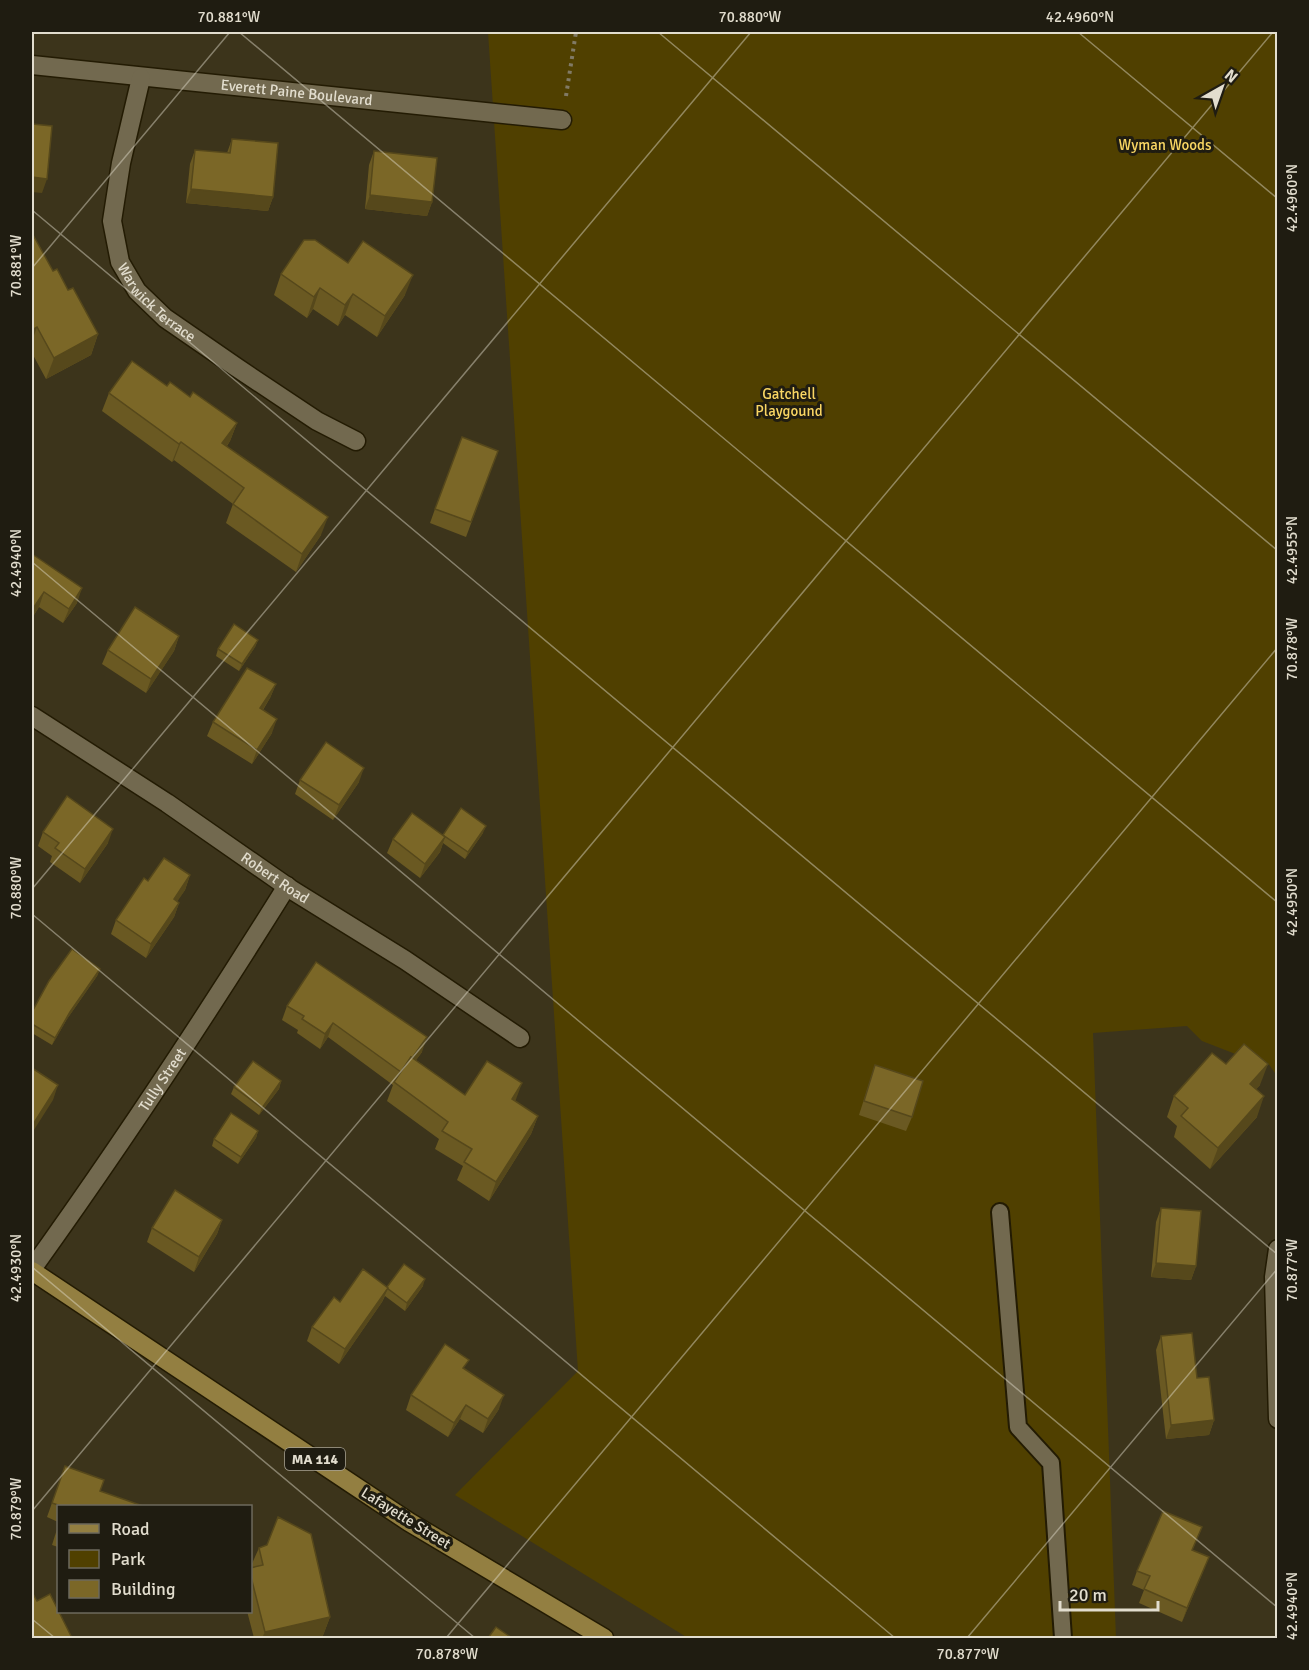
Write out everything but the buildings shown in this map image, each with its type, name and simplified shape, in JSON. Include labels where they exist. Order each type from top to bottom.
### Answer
[{"type":"main road","name":"Lafayette Street","points":[[32,1270],[409,1522],[604,1638]]},
{"type":"street","name":"Everett Paine Boulevard","points":[[32,65],[562,120]]},
{"type":"street","name":"Warwick Terrace","points":[[141,78],[121,164],[112,220],[120,262],[131,282],[137,291],[174,324],[317,421],[356,441]]},
{"type":"street","name":"Robert Road","points":[[32,716],[167,802],[287,886],[405,960],[520,1038]]},
{"type":"street","name":"Tully Street","points":[[32,1270],[211,1008],[287,886]]},
{"type":"street","points":[[1278,1250],[1274,1277],[1278,1419]]},
{"type":"lane","points":[[1000,1212],[1018,1427],[1052,1463],[1063,1638]]},
{"type":"path","points":[[562,120],[576,32]]},
{"type":"green space","name":"Gatchell Playgound","points":[[488,32],[1277,32],[1277,1076],[1268,1063],[1238,1055],[1202,1041],[1187,1026],[1093,1033],[1116,1638],[688,1638],[455,1495],[578,1371]]},
{"type":"park label","name":"Wyman Woods","points":[[1165,145]]}]
